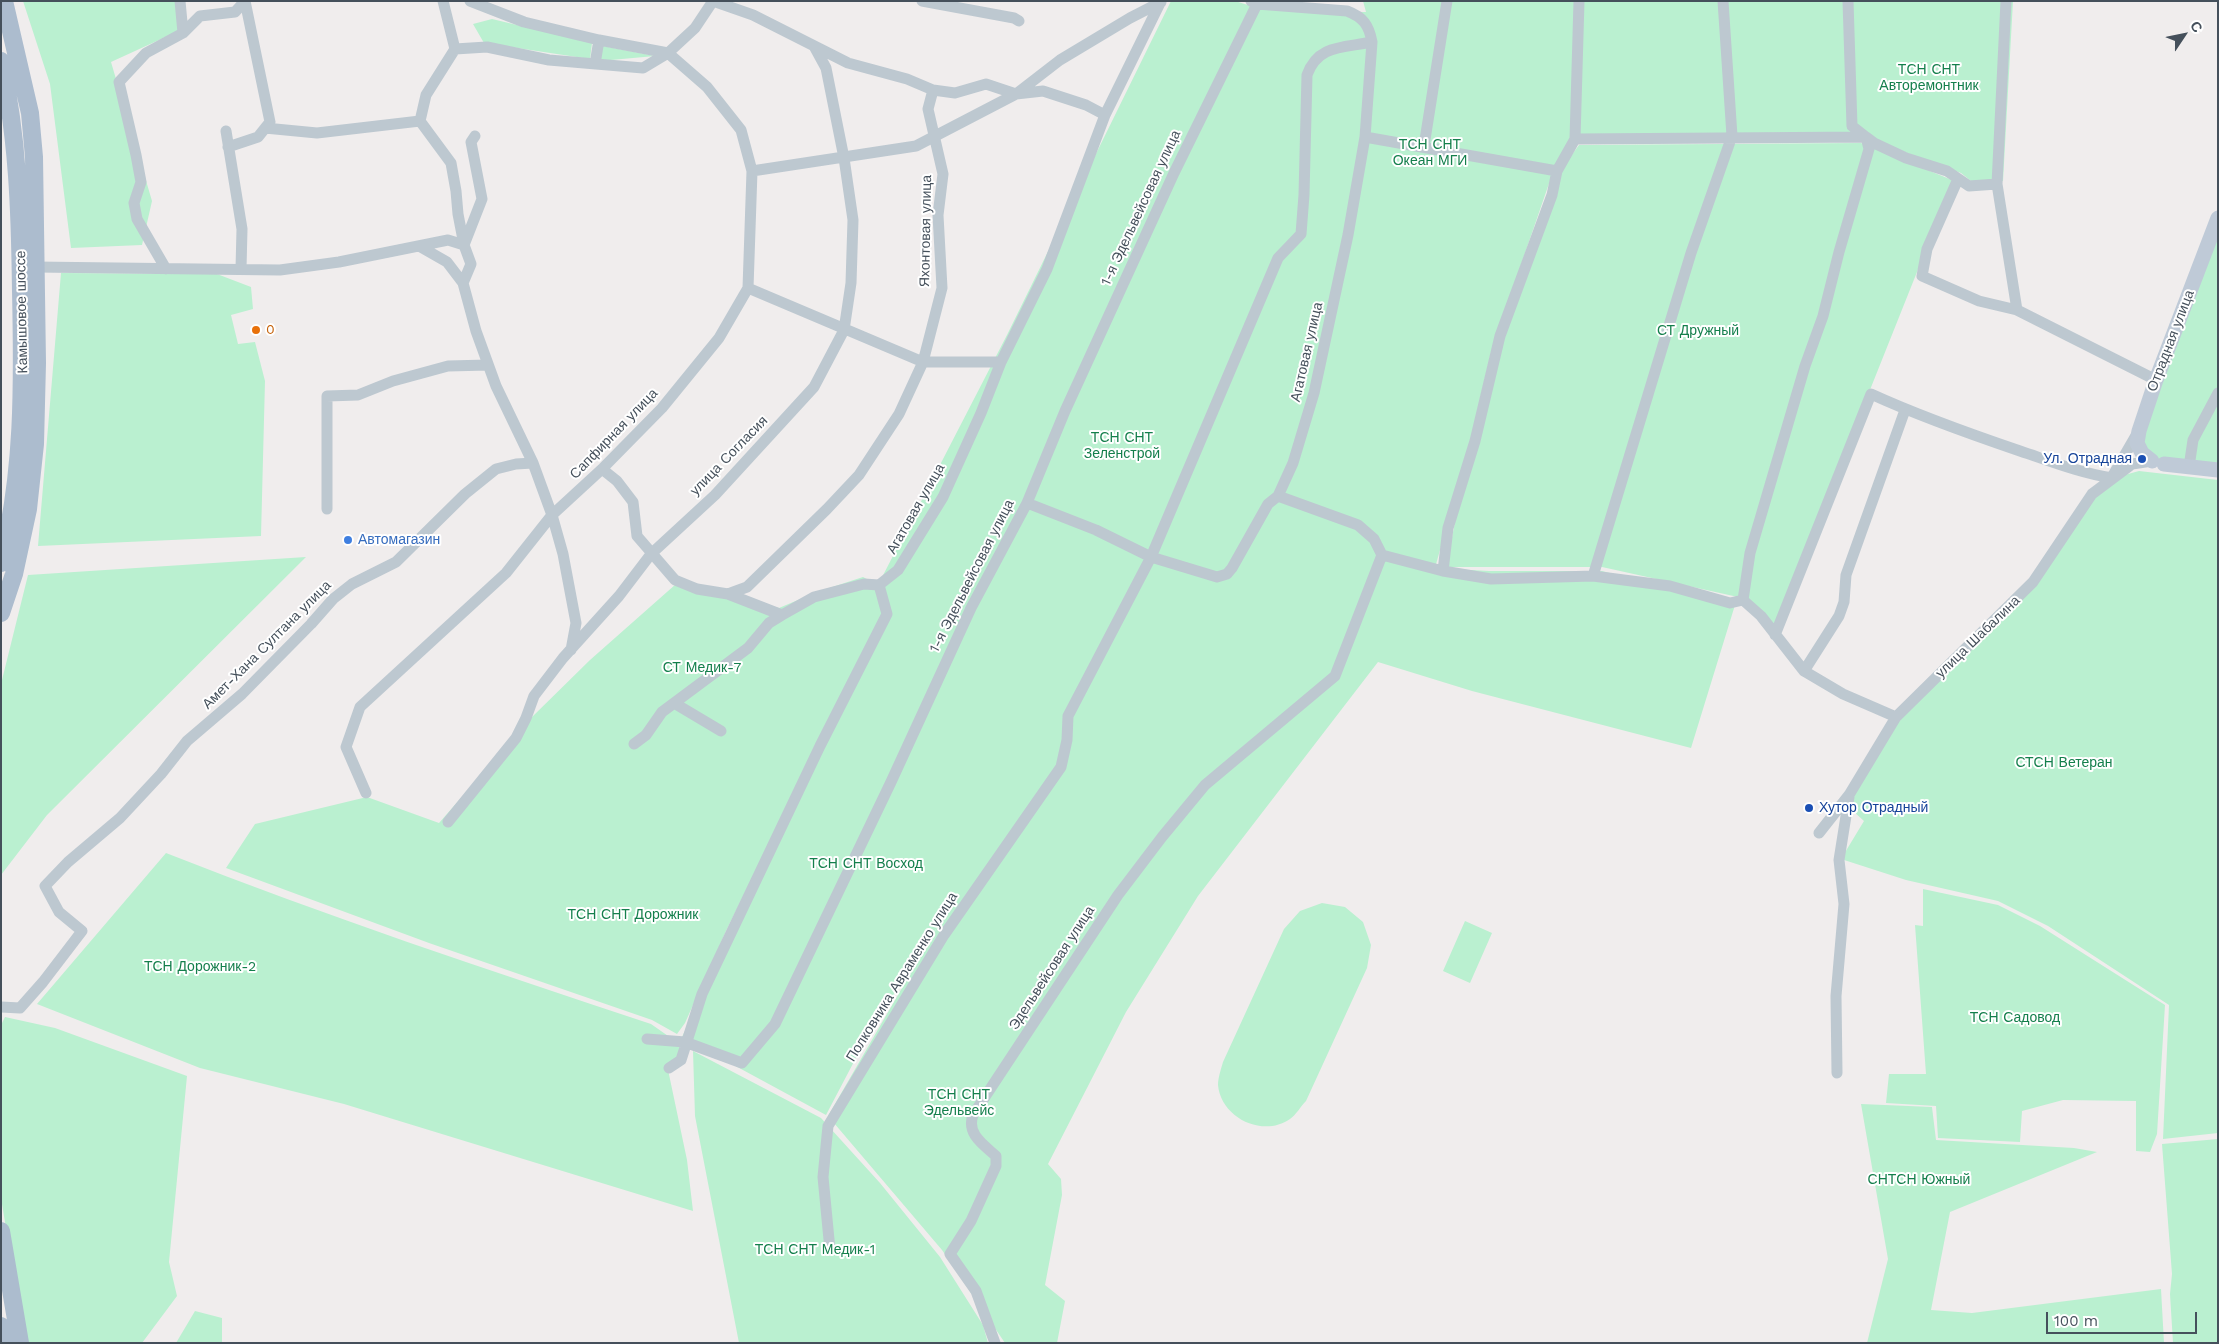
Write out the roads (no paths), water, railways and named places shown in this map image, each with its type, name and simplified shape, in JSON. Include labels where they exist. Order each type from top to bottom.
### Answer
[{"type":"main road","name":"Камышовое шоссе","points":[[1,613],[14,574],[28,509],[34,454],[37,363],[34,157],[30,113],[4,1]]},
{"type":"main road","name":"Камышовое шоссе","points":[[1,61],[13,120],[20,229],[23,373],[21,442],[10,527],[1,563]]},
{"type":"main road","name":"Отрадная улица","points":[[2158,462],[2142,453],[2137,442],[2139,431],[2156,380],[2218,218]]},
{"type":"main road","name":"улица Шабалина","points":[[2158,462],[2218,470]]},
{"type":"main road","points":[[1,1231],[20,1343]]},
{"type":"main road","points":[[1,1326],[4,1343]]},
{"type":"street","points":[[180,1],[183,33]]},
{"type":"street","points":[[166,269],[138,219],[134,203],[141,182],[119,82],[146,53],[183,33],[200,16],[235,12],[245,1]]},
{"type":"street","points":[[228,146],[258,137],[270,122],[245,1]]},
{"type":"street","points":[[444,1],[455,48],[426,94],[420,121],[451,164],[464,245],[471,264],[463,283]]},
{"type":"street","points":[[471,1],[524,22],[598,40],[668,53]]},
{"type":"street","points":[[455,48],[487,47],[549,60],[643,68],[668,53],[695,28],[713,1],[753,15],[848,63],[907,79],[933,90],[955,93],[986,84],[1016,94],[1043,91],[1086,105],[1105,116]]},
{"type":"street","points":[[922,1],[1014,18],[1019,22]]},
{"type":"street","points":[[1424,146],[1447,1]]},
{"type":"street","points":[[1443,570],[1448,528],[1475,441],[1500,336],[1552,195],[1557,171],[1575,139],[1579,1]]},
{"type":"street","points":[[1593,576],[1691,253],[1732,136],[1723,1]]},
{"type":"street","points":[[1848,1],[1852,126],[1874,143],[1906,158],[1948,171],[1969,186],[1997,184]]},
{"type":"street","points":[[2006,1],[1997,184],[2017,310]]},
{"type":"street","points":[[752,171],[916,146],[1016,94],[1060,60],[1130,18],[1161,2]]},
{"type":"street","name":"Агатовая улица","points":[[879,585],[898,570],[943,497],[981,413],[1001,362],[1047,269],[1105,116],[1161,2]]},
{"type":"street","name":"Агатовая улица","points":[[1027,503],[1096,530],[1151,557],[1217,577],[1227,574],[1268,504],[1278,496],[1292,463],[1314,393],[1348,234],[1366,137],[1372,42],[1370,33],[1359,16],[1347,11],[1254,2]]},
{"type":"street","name":"1-я Эдельвейсовая улица","points":[[647,1039],[685,1042],[742,1063],[775,1024],[891,782],[971,608],[1027,503],[1065,411],[1254,2]]},
{"type":"street","points":[[595,64],[598,40]]},
{"type":"street","name":"Полковника Авраменко улица","points":[[830,1250],[823,1177],[828,1126],[944,935],[1061,767],[1067,740],[1068,716],[1151,557],[1278,258],[1300,234],[1304,195],[1307,75],[1310,65],[1317,56],[1326,50],[1372,42]]},
{"type":"street","name":"улица Согласия","points":[[448,822],[516,738],[534,696],[571,650],[619,596],[651,554],[715,495],[814,387],[844,330],[851,283],[853,220],[844,158],[826,68],[814,46]]},
{"type":"street","name":"Сапфирная улица","points":[[366,793],[346,747],[360,707],[506,573],[552,515],[602,469],[662,408],[719,338],[748,288],[752,171],[741,130],[707,87],[668,53]]},
{"type":"street","name":"Яхонтовая улица","points":[[728,594],[747,587],[859,475],[898,414],[923,362],[942,288],[938,215],[943,174],[928,109],[933,90]]},
{"type":"street","points":[[265,128],[317,133],[420,121]]},
{"type":"street","points":[[226,131],[242,229],[241,269]]},
{"type":"street","points":[[464,245],[482,199],[471,142],[475,136]]},
{"type":"street","points":[[1575,139],[1732,136],[1866,137]]},
{"type":"street","points":[[1366,137],[1557,171]]},
{"type":"street","points":[[1742,600],[1750,553],[1805,366],[1823,316],[1839,252],[1869,149],[1866,137]]},
{"type":"street","points":[[1958,179],[1927,249],[1922,276],[1979,301],[2017,310],[2156,380]]},
{"type":"street","name":"Камышовое шоссе","points":[[35,267],[280,270],[339,262],[448,240],[464,245]]},
{"type":"street","points":[[419,246],[447,262],[463,283],[476,331],[496,386],[533,463],[552,515],[563,554],[576,623],[571,650]]},
{"type":"street","points":[[748,288],[923,362],[1001,362]]},
{"type":"street","points":[[327,510],[327,396],[358,395],[393,382],[448,366],[488,365]]},
{"type":"street","points":[[2189,466],[2193,440],[2218,393]]},
{"type":"street","points":[[1775,635],[1871,394],[1905,410],[2090,475],[2112,478],[2139,431]]},
{"type":"street","points":[[1804,671],[1839,616],[1844,602],[1846,575],[1905,410]]},
{"type":"street","name":"улица Шабалина","points":[[1819,833],[1849,795],[1896,717],[2033,582],[2092,494],[2132,464],[2158,462]]},
{"type":"street","name":"Амет-Хана Султана улица","points":[[1,1007],[20,1008],[43,982],[82,931],[59,912],[45,886],[68,862],[120,818],[161,774],[187,742],[242,694],[333,599],[352,584],[396,562],[465,494],[496,470],[516,464],[533,463]]},
{"type":"street","points":[[602,469],[617,481],[633,502],[637,536],[675,580],[697,589],[728,594],[782,615]]},
{"type":"street","points":[[1278,496],[1358,525],[1374,539],[1382,555],[1443,570],[1491,579],[1593,576],[1670,586],[1730,603],[1742,600]]},
{"type":"street","name":"Эдельвейсовая улица","points":[[995,1343],[976,1291],[950,1254],[971,1221],[996,1166],[996,1156],[972,1132],[971,1121],[973,1115],[1118,895],[1162,837],[1205,785],[1335,676],[1382,555]]},
{"type":"street","points":[[634,744],[646,735],[662,712],[748,648],[769,623],[814,597],[864,584],[879,585],[887,614],[746,898],[702,994],[680,1060],[669,1068]]},
{"type":"street","points":[[1742,600],[1761,616],[1804,671],[1843,694],[1896,717]]},
{"type":"street","points":[[674,703],[721,731]]},
{"type":"street","points":[[1837,1073],[1836,996],[1844,904],[1839,860],[1849,795]]},
{"type":"place","name":"0","points":[[256,330]]},
{"type":"place","name":"Ул. Отрадная","points":[[2142,459]]},
{"type":"place","name":"Автомагазин","points":[[348,540]]},
{"type":"place","name":"Хутор Отрадный","points":[[1809,808]]},
{"type":"park label","name":"ТСН СНТ Авторемонтник","points":[[1929,78]]},
{"type":"park label","name":"ТСН СНТ Океан МГИ","points":[[1430,154]]},
{"type":"park label","name":"СТ Дружный","points":[[1698,331]]},
{"type":"park label","name":"ТСН СНТ Зеленстрой","points":[[1122,446]]},
{"type":"park label","name":"СТ Медик-7","points":[[702,668]]},
{"type":"park label","name":"СТСН Ветеран","points":[[2064,763]]},
{"type":"park label","name":"ТСН СНТ Восход","points":[[866,864]]},
{"type":"park label","name":"ТСН СНТ Дорожник","points":[[633,915]]},
{"type":"park label","name":"ТСН Дорожник-2","points":[[200,967]]},
{"type":"park label","name":"ТСН Садовод","points":[[2015,1018]]},
{"type":"park label","name":"ТСН СНТ Эдельвейс","points":[[959,1104]]},
{"type":"park label","name":"СНТСН Южный","points":[[1919,1180]]},
{"type":"park label","name":"ТСН СНТ Медик-1","points":[[815,1250]]}]
